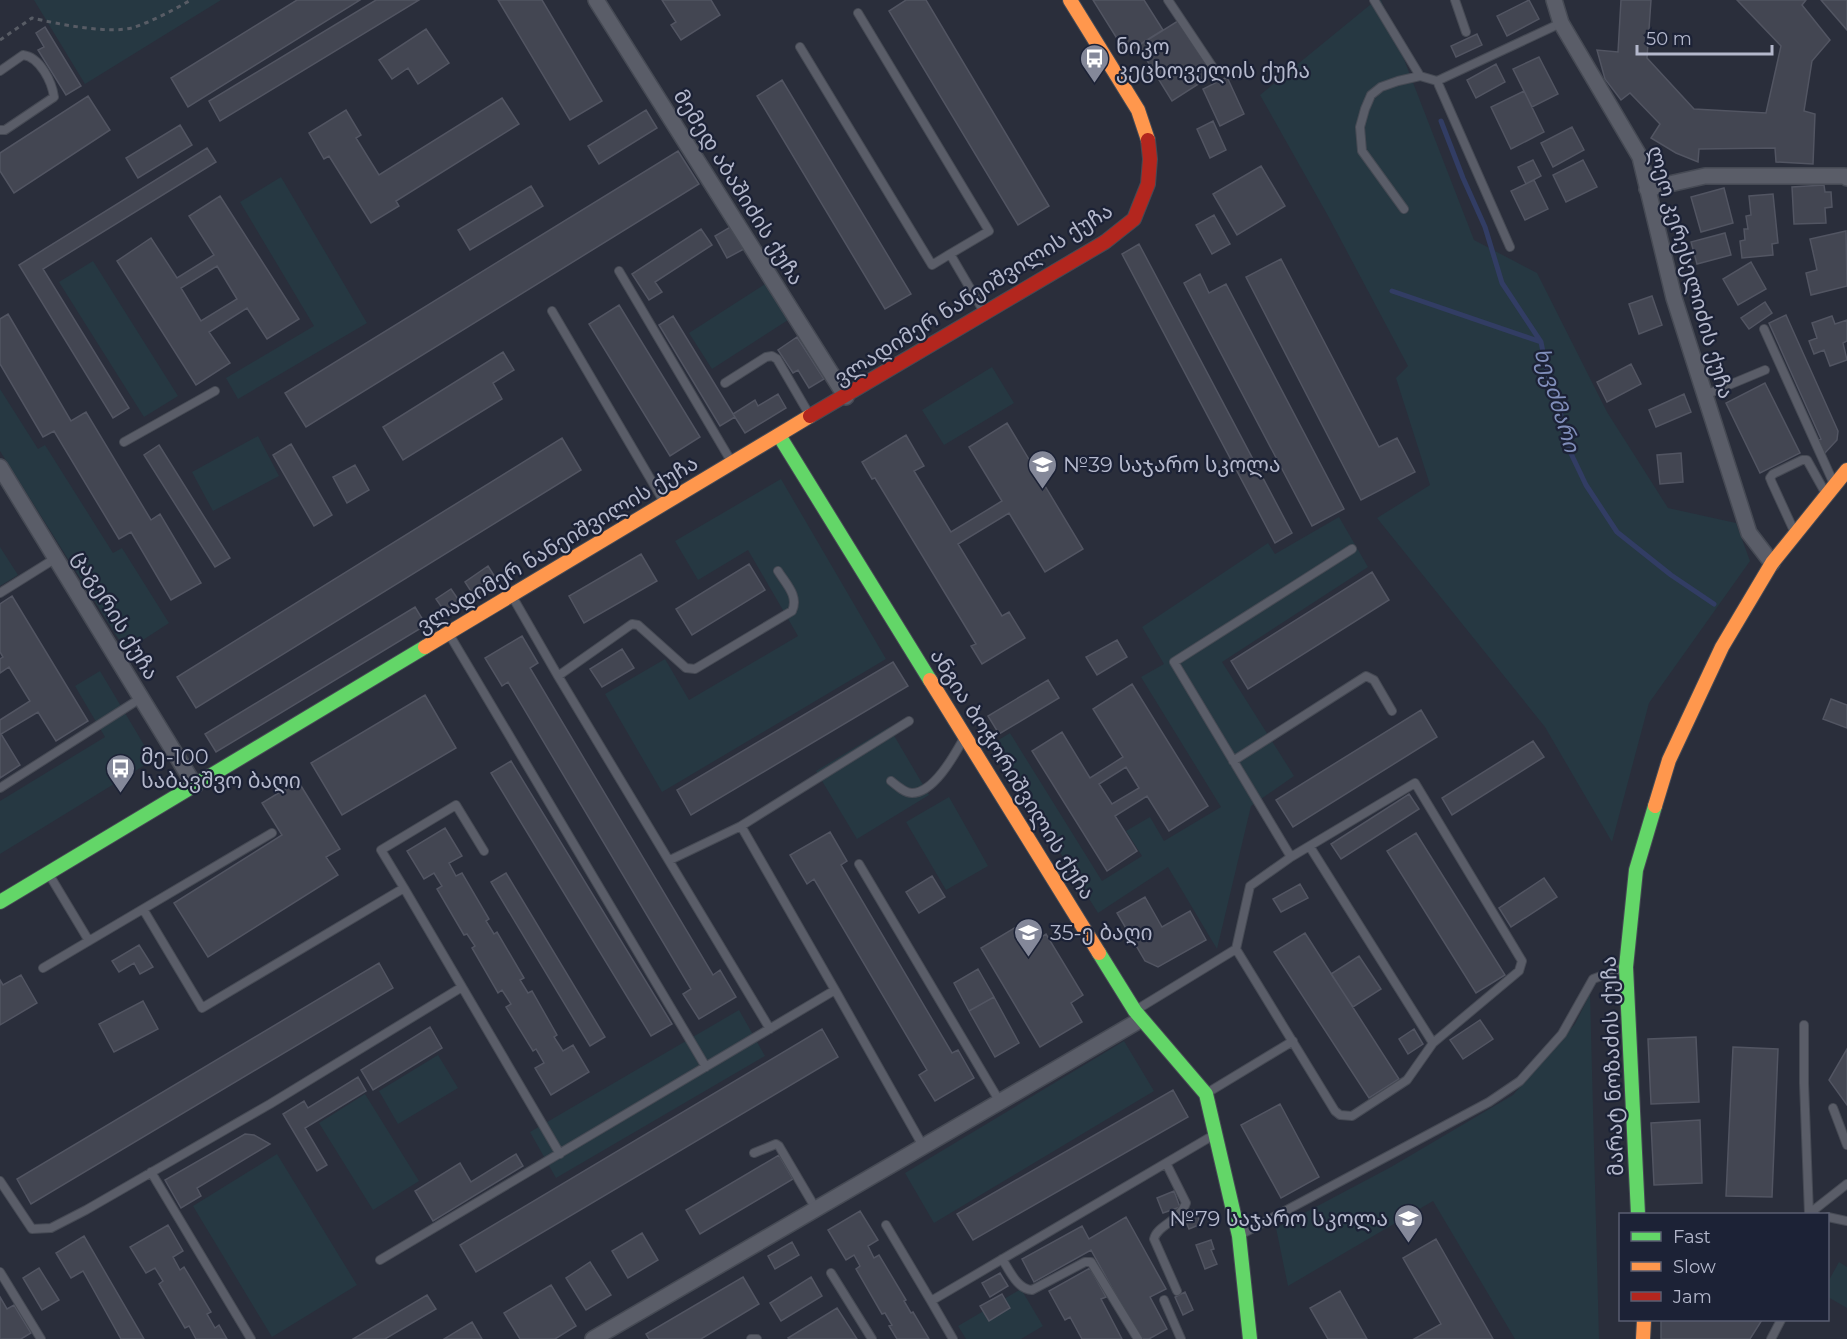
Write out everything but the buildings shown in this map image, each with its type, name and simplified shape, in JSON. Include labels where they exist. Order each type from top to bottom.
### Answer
[{"type":"street","name":"მემედ აბაშიძის ქუჩა","points":[[596,0],[846,397]]},
{"type":"street","name":"ვლადიმერ ნანეიშვილის ქუჩა","points":[[0,902],[664,503],[780,437],[1105,243],[1134,219],[1148,184],[1150,159],[1147,136],[1138,110],[1070,0]]},
{"type":"street","name":"ლეო კერესელიძის ქუჩა","points":[[1554,0],[1561,22],[1640,157],[1674,298],[1749,533],[1772,563]]},
{"type":"street","points":[[1647,189],[1705,176],[1845,176],[1847,178]]},
{"type":"street","name":"ანგია ბოჭორიშვილის ქუჩა","points":[[780,437],[1138,1015],[1206,1094],[1239,1236],[1250,1339]]},
{"type":"street","name":"ცაგერის ქუჩა","points":[[0,467],[195,786]]},
{"type":"street","name":"მარატ ნოზაძის ქუჩა","points":[[1638,1213],[1626,967],[1636,870],[1669,760],[1722,647],[1772,563],[1847,470]]},
{"type":"street","points":[[593,1339],[1000,1102],[1138,1015]]},
{"type":"street","points":[[1642,1339],[1644,1321]]},
{"type":"lane","points":[[1168,0],[1212,66]]},
{"type":"lane","points":[[1374,0],[1420,76]]},
{"type":"lane","points":[[1455,0],[1466,32]]},
{"type":"lane","points":[[800,47],[932,265],[951,254],[989,231],[858,12]]},
{"type":"lane","points":[[1404,209],[1362,150],[1360,127],[1371,95],[1381,87],[1420,76],[1437,81],[1561,22]]},
{"type":"lane","points":[[0,71],[23,55],[31,56],[53,88],[54,97],[5,130],[0,130]]},
{"type":"lane","points":[[1437,81],[1510,247]]},
{"type":"lane","points":[[951,254],[986,314]]},
{"type":"lane","points":[[619,271],[732,464]]},
{"type":"lane","points":[[552,311],[664,503]]},
{"type":"lane","points":[[1764,328],[1831,490]]},
{"type":"lane","points":[[725,382],[766,357],[772,356],[777,359],[812,417]]},
{"type":"lane","points":[[1705,395],[1765,370]]},
{"type":"lane","points":[[124,442],[215,391]]},
{"type":"lane","points":[[1796,534],[1770,478],[1773,474],[1802,460],[1807,460],[1831,490]]},
{"type":"lane","points":[[1291,858],[1174,662],[1352,549]]},
{"type":"lane","points":[[0,593],[56,558]]},
{"type":"lane","points":[[558,676],[632,624],[638,625],[686,668],[695,669],[792,611],[795,604],[794,596],[778,571]]},
{"type":"lane","points":[[512,596],[770,1029]]},
{"type":"lane","points":[[448,634],[706,1067]]},
{"type":"lane","points":[[1233,761],[1366,676],[1374,680],[1392,711]]},
{"type":"lane","points":[[0,788],[141,698]]},
{"type":"lane","points":[[670,860],[741,826],[909,721]]},
{"type":"lane","points":[[891,782],[912,793],[922,790],[946,768],[965,737]]},
{"type":"lane","points":[[1138,1015],[1236,949],[1250,886],[1291,858],[1415,783],[1522,961],[1519,971],[1433,1043],[1407,1080],[1367,1107],[1346,1117],[1335,1111],[1236,949]]},
{"type":"lane","points":[[484,851],[456,805],[381,850],[560,1154]]},
{"type":"lane","points":[[741,826],[923,1146]]},
{"type":"lane","points":[[43,968],[272,832]]},
{"type":"lane","points":[[1310,847],[1433,1043]]},
{"type":"lane","points":[[859,864],[1000,1102]]},
{"type":"lane","points":[[48,874],[89,941]]},
{"type":"lane","points":[[143,909],[202,1008],[404,888]]},
{"type":"lane","points":[[1239,1236],[1489,1102],[1520,1081],[1562,1034],[1593,979],[1626,967]]},
{"type":"lane","points":[[0,1181],[32,1229],[51,1228],[270,1104],[462,987]]},
{"type":"lane","points":[[380,1260],[835,990]]},
{"type":"lane","points":[[1803,1025],[1803,1083],[1811,1213]]},
{"type":"lane","points":[[1206,1094],[1293,1041]]},
{"type":"lane","points":[[1833,1108],[1847,1145]]},
{"type":"lane","points":[[931,1301],[1216,1134]]},
{"type":"lane","points":[[754,1153],[768,1146],[776,1144],[779,1146],[816,1209]]},
{"type":"lane","points":[[1166,1163],[1186,1203],[1179,1215],[1159,1230],[1154,1239],[1177,1291]]},
{"type":"lane","points":[[151,1172],[251,1339]]},
{"type":"lane","points":[[1812,1213],[1847,1184]]},
{"type":"lane","points":[[1829,1217],[1847,1221]]},
{"type":"lane","points":[[886,1225],[953,1339]]},
{"type":"lane","points":[[1002,1259],[1019,1285],[1026,1290],[1032,1290],[1085,1262],[1091,1262],[1138,1339]]},
{"type":"lane","points":[[0,1272],[41,1339]]},
{"type":"lane","points":[[831,1273],[872,1339]]},
{"type":"lane","points":[[1164,1300],[1181,1339]]},
{"type":"lane","points":[[1772,1339],[1781,1321]]},
{"type":"lane","points":[[751,1339],[757,1339]]},
{"type":"path","points":[[0,40],[32,18],[63,25],[111,29],[133,28],[191,0]]},
{"type":"shaded area","points":[[34,0],[221,0],[85,84]]},
{"type":"shaded area","points":[[1376,0],[1381,0],[1474,240],[1537,273],[1607,412],[1668,508],[1736,523],[1750,561],[1649,703],[1612,842],[1545,727],[1377,518],[1430,485],[1396,378],[1408,366],[1260,95]]},
{"type":"shaded area","points":[[281,177],[367,323],[238,399],[226,378],[314,326],[240,202]]},
{"type":"shaded area","points":[[93,261],[178,396],[144,417],[59,282]]},
{"type":"shaded area","points":[[765,284],[788,320],[712,369],[689,333]]},
{"type":"shaded area","points":[[992,367],[1014,403],[944,445],[922,410]]},
{"type":"shaded area","points":[[0,389],[38,449],[45,445],[113,553],[122,548],[169,623],[126,651],[0,451]]},
{"type":"shaded area","points":[[258,436],[279,476],[213,511],[192,472]]},
{"type":"shaded area","points":[[781,479],[886,659],[662,792],[605,694],[665,659],[689,700],[798,636],[748,550],[698,580],[675,541]]},
{"type":"shaded area","points":[[1339,517],[1368,567],[1222,662],[1294,776],[1251,806],[1217,949],[1168,867],[1098,913],[992,744],[1010,733],[1102,881],[1142,856],[1126,831],[1150,817],[1164,841],[1221,807],[1141,677],[1164,664],[1142,627],[1268,543],[1275,554]]},
{"type":"shaded area","points":[[0,547],[18,575],[0,586]]},
{"type":"shaded area","points":[[100,671],[153,760],[0,854],[0,801],[105,737],[75,686]]},
{"type":"shaded area","points":[[889,727],[929,795],[857,839],[816,771]]},
{"type":"shaded area","points":[[949,797],[988,866],[946,890],[906,822]]},
{"type":"shaded area","points":[[1590,994],[1599,1339],[1515,1339],[1433,1201],[1288,1286],[1276,1228],[1391,1167],[1513,1095],[1575,1024]]},
{"type":"shaded area","points":[[739,1010],[765,1056],[556,1178],[530,1132]]},
{"type":"shaded area","points":[[1124,1041],[1154,1091],[934,1223],[905,1173]]},
{"type":"shaded area","points":[[438,1055],[458,1088],[398,1124],[379,1091]]},
{"type":"shaded area","points":[[365,1094],[419,1181],[373,1210],[319,1123]]},
{"type":"shaded area","points":[[277,1154],[357,1285],[272,1337],[193,1206]]},
{"type":"shaded area","points":[[1839,1262],[1847,1267],[1847,1308],[1829,1298],[1829,1280]]},
{"type":"shaded area","points":[[1021,1289],[1043,1326],[1021,1339],[966,1339],[958,1326]]},
{"type":"waterway","name":"ხევძმარი","points":[[1441,121],[1485,227],[1502,283],[1541,342],[1547,372],[1558,399],[1566,443],[1586,485],[1617,532],[1671,575],[1714,604]]},
{"type":"waterway","points":[[1392,291],[1541,342]]},
{"type":"traffic: fast","points":[[780,437],[930,680]]},
{"type":"traffic: fast","points":[[0,902],[425,647]]},
{"type":"traffic: fast","points":[[1638,1213],[1626,967],[1636,870],[1655,806]]},
{"type":"traffic: fast","points":[[1099,953],[1135,1011],[1206,1094],[1239,1236],[1250,1339]]},
{"type":"traffic: slow","points":[[1070,0],[1138,110],[1148,140]]},
{"type":"traffic: slow","points":[[425,647],[810,416]]},
{"type":"traffic: slow","points":[[1655,806],[1669,760],[1722,647],[1772,563],[1847,470]]},
{"type":"traffic: slow","points":[[930,680],[1099,953]]},
{"type":"traffic: slow","points":[[1643,1339],[1644,1321]]},
{"type":"traffic: jam","points":[[810,416],[1105,242],[1134,219],[1148,184],[1150,159],[1148,140]]},
{"type":"place","name":"ნიკო კეცხოველის ქუჩა","points":[[1095,84]]},
{"type":"place","name":"№39 საჯარო სკოლა","points":[[1042,490]]},
{"type":"place","name":"მე-100 საბავშვო ბაღი","points":[[120,794]]},
{"type":"place","name":"35-ე ბაღი","points":[[1029,958]]},
{"type":"place","name":"№79 საჯარო სკოლა","points":[[1409,1244]]}]
